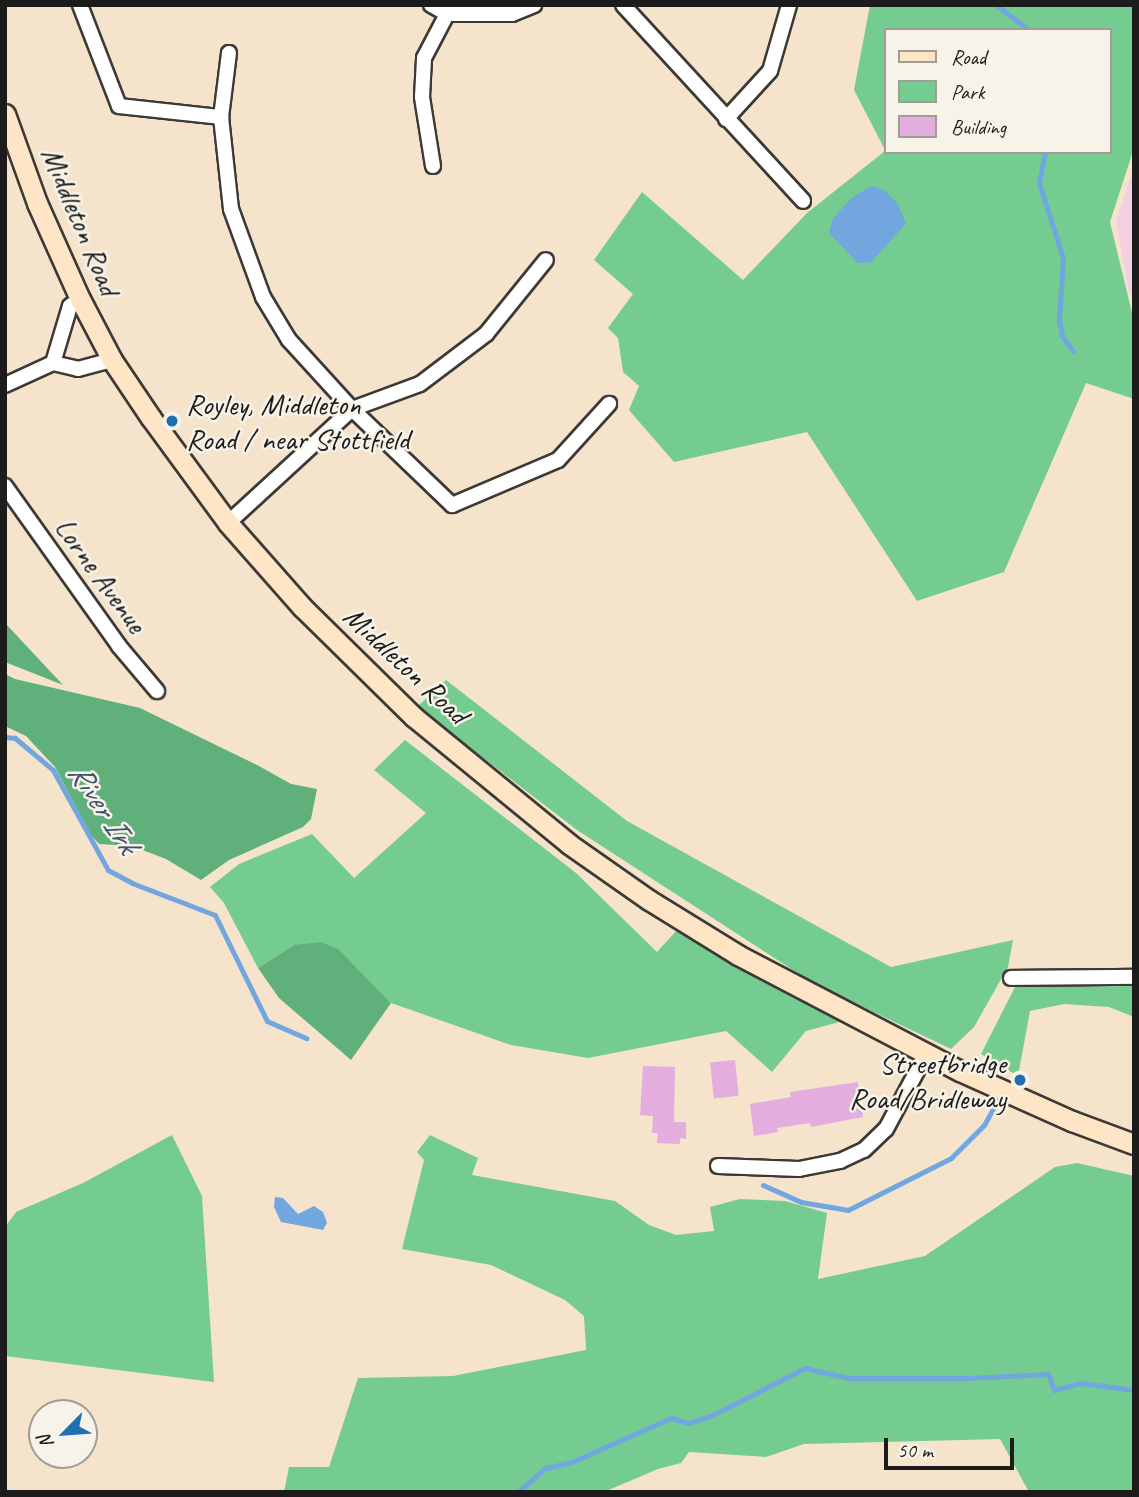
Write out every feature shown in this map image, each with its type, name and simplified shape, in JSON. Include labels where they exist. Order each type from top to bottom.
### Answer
[{"type":"main road","name":"Middleton Road","points":[[5,114],[37,204],[80,299],[112,360],[164,438],[228,523],[302,607],[414,717],[569,844],[738,955],[960,1071],[1072,1121],[1134,1144]]},
{"type":"street","points":[[80,5],[120,106],[221,117]]},
{"type":"street","points":[[431,5],[447,15],[512,14],[534,5]]},
{"type":"street","points":[[623,5],[803,201]]},
{"type":"street","points":[[726,119],[770,71],[789,5]]},
{"type":"street","points":[[433,166],[422,97],[424,58],[447,15]]},
{"type":"street","points":[[229,53],[221,117],[230,209],[263,297],[289,340],[352,410],[452,505],[558,460],[609,404]]},
{"type":"street","points":[[228,523],[352,410],[420,384],[486,334],[545,260]]},
{"type":"street","points":[[53,363],[70,306],[80,299]]},
{"type":"street","points":[[5,385],[53,363],[78,369],[112,360]]},
{"type":"street","name":"Lorne Avenue","points":[[5,486],[119,646],[157,691]]},
{"type":"street","points":[[1011,978],[1134,977]]},
{"type":"street","points":[[718,1166],[799,1169],[840,1161],[864,1150],[886,1129],[926,1054]]},
{"type":"shaded area","points":[[1134,166],[1134,301],[1129,293],[1116,221]]},
{"type":"green space","points":[[870,5],[1134,5],[1134,148],[1110,222],[1134,321],[1134,399],[1086,383],[1004,572],[917,601],[807,432],[674,462],[629,410],[639,386],[623,372],[618,338],[608,328],[633,294],[594,260],[642,192],[743,280],[807,213],[884,152],[884,154],[1111,154],[1111,28],[884,28],[884,148],[854,90]]},
{"type":"green space","points":[[5,623],[63,685],[5,662]]},
{"type":"green space","points":[[5,674],[15,679],[140,708],[291,784],[317,789],[311,819],[303,827],[229,860],[201,880],[166,859],[132,846],[99,844],[91,835],[55,767],[26,736],[5,726]]},
{"type":"green space","points":[[446,680],[627,821],[891,967],[1013,940],[1008,967],[974,1027],[951,1049],[813,983],[577,830],[417,707]]},
{"type":"green space","points":[[405,740],[576,873],[657,952],[677,930],[847,1020],[806,1031],[772,1072],[726,1031],[588,1058],[511,1045],[391,1003],[367,981],[294,945],[258,968],[224,903],[210,887],[239,864],[312,834],[354,878],[426,813],[374,770]]},
{"type":"green space","points":[[321,942],[338,949],[391,1003],[351,1060],[279,998],[258,968],[294,945]]},
{"type":"green space","points":[[1134,986],[1134,1017],[1109,1007],[1064,1004],[1030,1011],[1018,1076],[981,1054],[1015,987]]},
{"type":"green space","points":[[172,1135],[202,1196],[214,1382],[5,1356],[5,1227],[16,1212],[83,1183]]},
{"type":"green space","points":[[430,1135],[478,1158],[472,1175],[615,1201],[649,1225],[676,1235],[714,1231],[710,1207],[740,1199],[785,1201],[827,1213],[818,1279],[925,1256],[1055,1167],[1077,1163],[1134,1176],[1134,1492],[1029,1492],[1000,1439],[804,1444],[766,1457],[689,1452],[681,1463],[658,1469],[604,1492],[284,1492],[289,1467],[329,1467],[358,1378],[453,1376],[586,1350],[584,1316],[565,1300],[491,1265],[402,1249],[424,1160],[417,1152]]},
{"type":"water","points":[[872,186],[884,190],[898,204],[906,224],[870,263],[858,263],[829,233],[832,220],[851,198]]},
{"type":"water","points":[[275,1197],[283,1198],[298,1214],[314,1206],[323,1212],[327,1223],[323,1230],[281,1222],[274,1207]]},
{"type":"building","points":[[735,1060],[739,1096],[714,1098],[710,1063]]},
{"type":"building","points":[[643,1066],[675,1067],[674,1122],[686,1122],[686,1139],[680,1138],[680,1144],[657,1143],[658,1133],[652,1133],[653,1116],[640,1115]]},
{"type":"building","points":[[858,1082],[863,1117],[811,1127],[810,1123],[777,1128],[778,1132],[754,1136],[750,1104],[791,1097],[790,1092]]},
{"type":"waterway","points":[[996,5],[1026,28]]},
{"type":"waterway","points":[[1045,154],[1039,183],[1063,258],[1059,320],[1062,336],[1073,351]]},
{"type":"waterway","name":"River Irk","points":[[5,737],[15,738],[53,770],[108,870],[132,883],[215,915],[267,1021],[306,1038]]},
{"type":"waterway","name":"River Irk","points":[[763,1185],[801,1202],[848,1210],[951,1158],[984,1125],[996,1103]]},
{"type":"waterway","points":[[518,1492],[546,1468],[572,1462],[671,1418],[688,1423],[711,1416],[805,1368],[849,1378],[967,1378],[1048,1374],[1054,1390],[1081,1383],[1134,1390]]},
{"type":"place","name":"Royley, Middleton Road / near Stottfield","points":[[172,421]]},
{"type":"place","name":"Streetbridge Road/Bridleway","points":[[1020,1080]]}]
